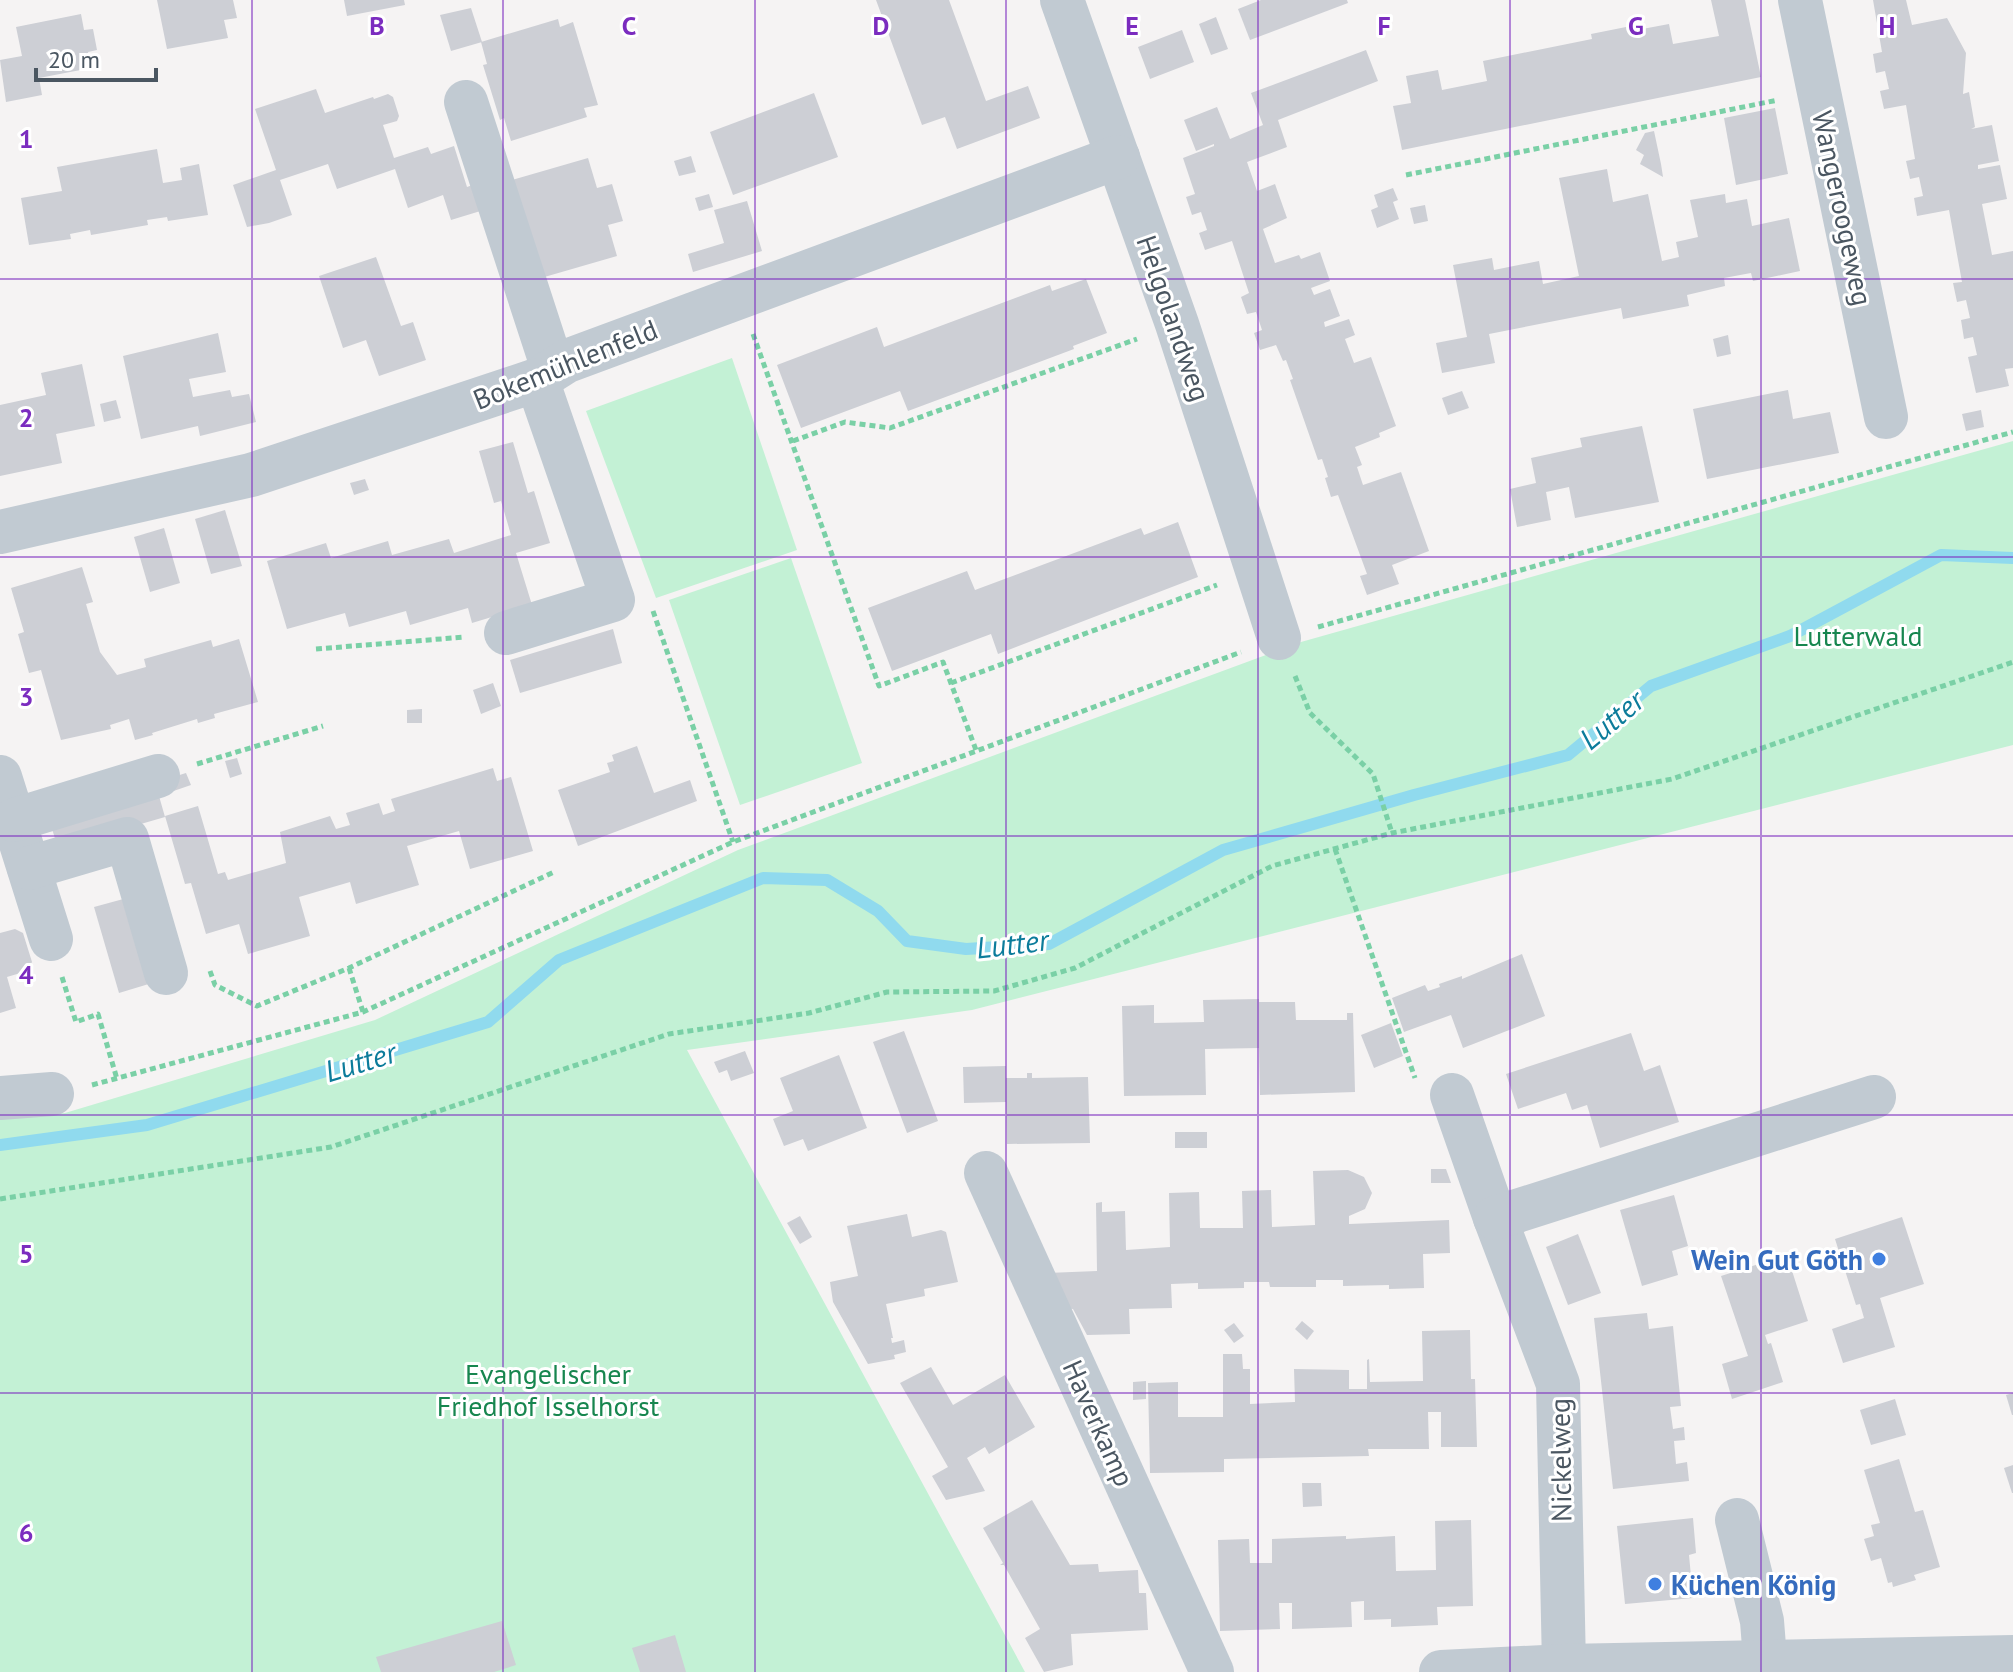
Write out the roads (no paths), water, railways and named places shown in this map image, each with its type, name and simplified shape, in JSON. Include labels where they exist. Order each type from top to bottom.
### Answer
[{"type":"street","name":"Helgolandweg","points":[[1062,0],[1177,324],[1279,638]]},
{"type":"street","name":"Wangeroogeweg","points":[[1800,0],[1886,417]]},
{"type":"street","points":[[466,102],[613,600],[506,633]]},
{"type":"street","name":"Bokemühlenfeld","points":[[0,532],[251,475],[545,375],[567,361],[1118,157]]},
{"type":"street","points":[[14,820],[158,776]]},
{"type":"street","points":[[0,777],[51,939]]},
{"type":"street","points":[[29,868],[127,839],[166,973]]},
{"type":"street","points":[[0,1098],[52,1094]]},
{"type":"street","name":"Nickelweg","points":[[1452,1095],[1558,1384],[1564,1666]]},
{"type":"street","points":[[1495,1218],[1874,1097]]},
{"type":"street","name":"Haverkamp","points":[[986,1173],[1212,1672]]},
{"type":"street","points":[[1737,1520],[1762,1621],[1766,1667]]},
{"type":"street","points":[[1441,1672],[1564,1666],[1766,1667],[2013,1657]]},
{"type":"waterway","name":"Lutter","points":[[0,1145],[147,1125],[488,1022],[559,960],[763,878],[827,880],[878,911],[907,941],[966,949],[1049,944],[1223,850],[1568,755],[1651,686],[1790,636],[1941,555],[2013,558]]},
{"type":"place","name":"Wein Gut Göth","points":[[1879,1259]]},
{"type":"place","name":"Küchen König","points":[[1655,1584]]},
{"type":"park label","name":"Lutterwald","points":[[1858,635]]},
{"type":"park label","name":"Evangelischer Friedhof Isselhorst","points":[[548,1389]]}]
